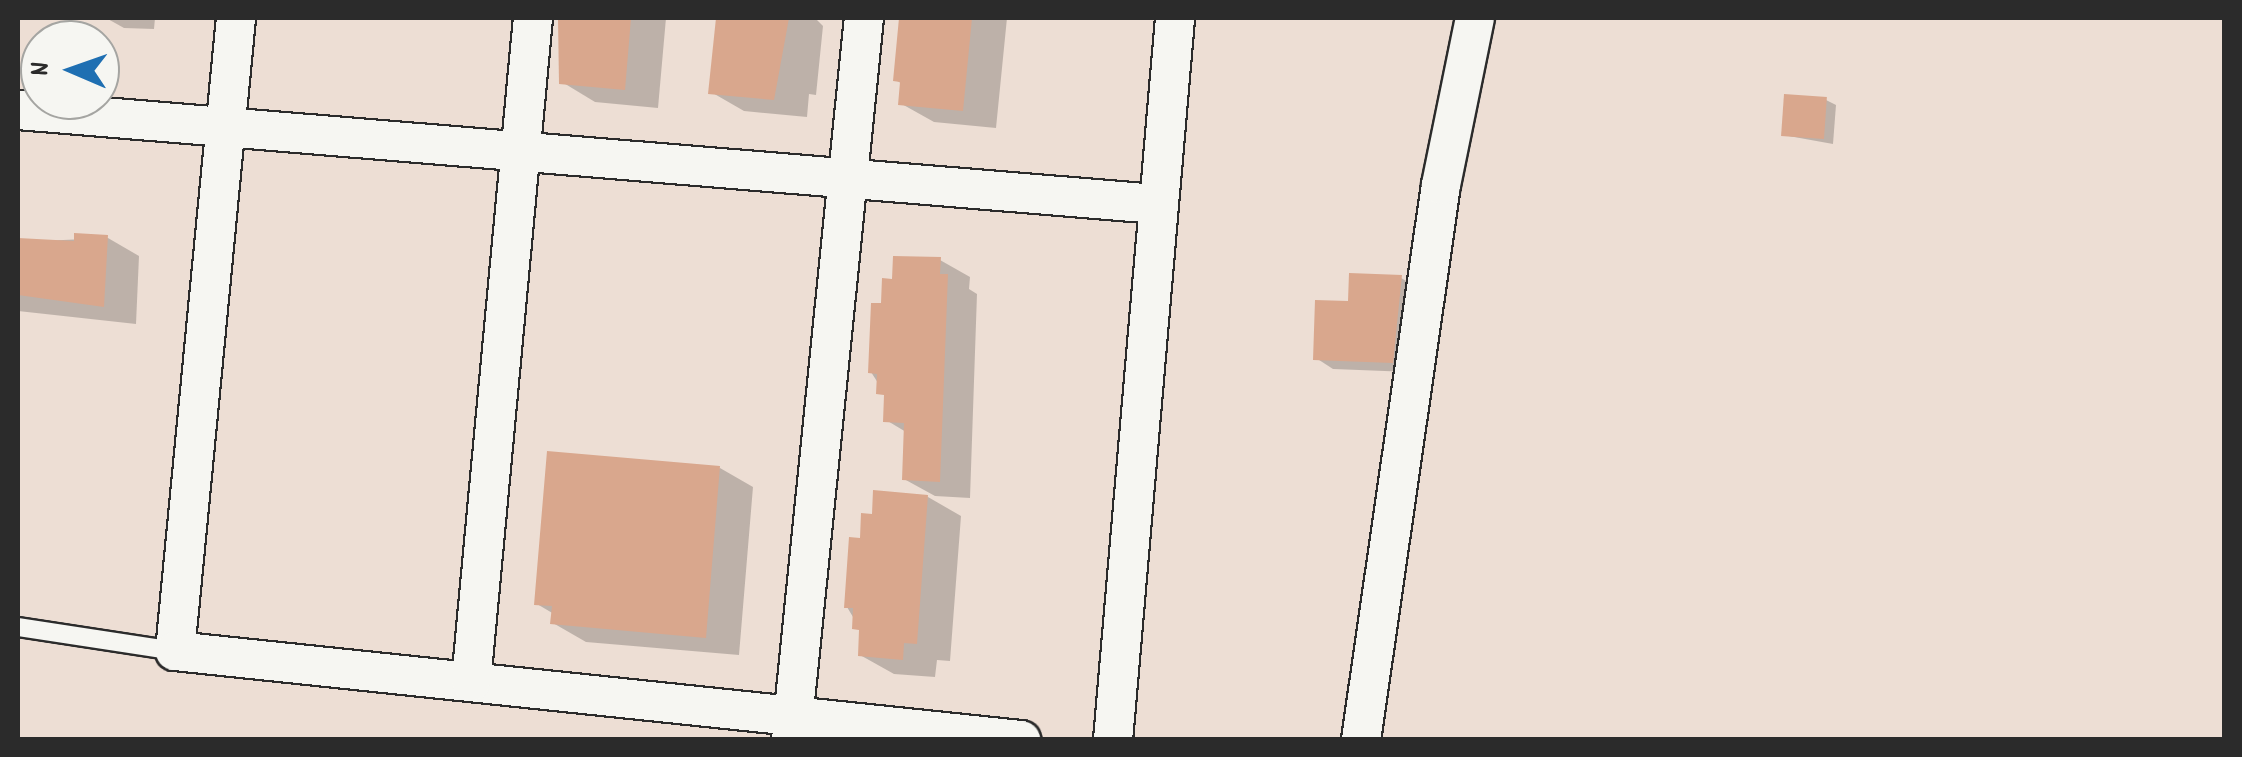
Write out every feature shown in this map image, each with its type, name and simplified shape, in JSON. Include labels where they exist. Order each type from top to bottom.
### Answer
[{"type":"street","points":[[236,18],[175,651],[470,682],[792,728],[1021,740]]},
{"type":"street","points":[[470,682],[533,18]]},
{"type":"street","points":[[792,728],[864,18]]},
{"type":"street","points":[[1113,740],[1176,18]]},
{"type":"street","points":[[1360,740],[1441,185],[1475,18]]},
{"type":"street","points":[[18,110],[520,155],[1157,204]]},
{"type":"lane","points":[[18,627],[175,651]]},
{"type":"building","points":[[558,18],[631,18],[625,90],[559,84]]},
{"type":"building","points":[[716,18],[789,18],[774,100],[708,94]]},
{"type":"building","points":[[899,18],[972,18],[963,111],[898,105],[900,82],[893,81]]},
{"type":"building","points":[[1784,94],[1827,97],[1824,139],[1781,136]]},
{"type":"building","points":[[74,233],[108,235],[104,307],[18,295],[18,238],[74,241]]},
{"type":"building","points":[[893,256],[941,257],[940,274],[948,274],[940,482],[902,480],[904,423],[883,422],[884,395],[876,394],[877,374],[868,373],[871,303],[881,303],[882,278],[892,279]]},
{"type":"building","points":[[1349,273],[1402,275],[1393,363],[1313,360],[1315,300],[1348,301]]},
{"type":"building","points":[[547,451],[720,466],[706,638],[550,624],[552,606],[534,605]]},
{"type":"building","points":[[873,490],[928,495],[917,644],[904,643],[903,660],[858,656],[859,630],[852,629],[853,608],[844,608],[849,537],[860,538],[861,513],[872,514]]}]
